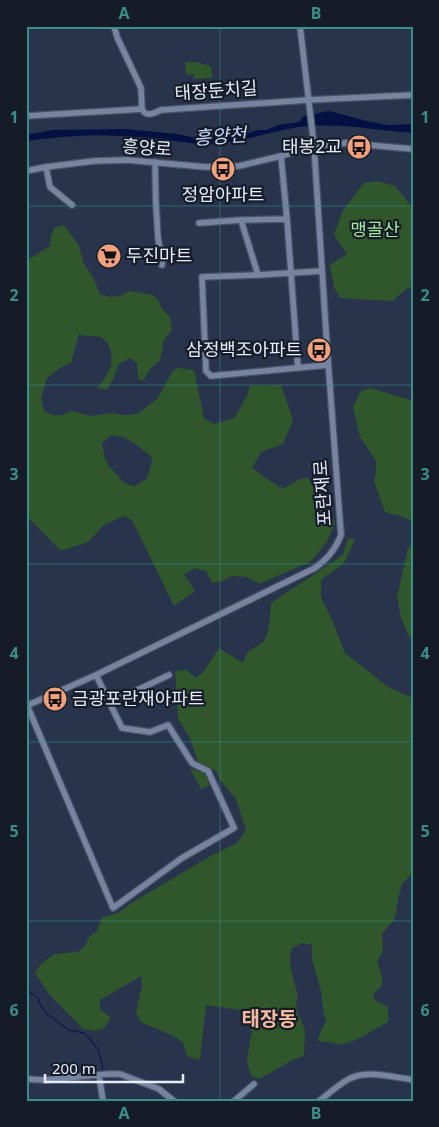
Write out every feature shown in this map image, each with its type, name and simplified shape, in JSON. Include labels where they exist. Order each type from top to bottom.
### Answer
[{"type":"street","points":[[114,26],[117,37],[141,88],[142,109]]},
{"type":"street","name":"포란재로","points":[[27,706],[96,675],[315,568],[326,560],[336,547],[341,536],[314,146],[300,26]]},
{"type":"street","name":"태장둔치길","points":[[26,116],[142,109],[147,114],[152,114],[161,110],[308,100],[413,96]]},
{"type":"street","name":"흥양로","points":[[26,171],[94,161],[127,160],[206,167],[239,166],[314,146],[345,143],[413,149]]},
{"type":"street","points":[[281,156],[292,272],[298,368]]},
{"type":"street","points":[[155,162],[158,241],[164,255],[162,265]]},
{"type":"street","points":[[46,167],[50,188],[72,205]]},
{"type":"street","points":[[199,223],[287,219]]},
{"type":"street","points":[[241,220],[258,275]]},
{"type":"street","points":[[322,271],[202,277],[206,371],[211,376],[328,364]]},
{"type":"street","points":[[27,706],[114,908],[182,858],[234,828],[208,771],[192,764],[168,725],[150,732],[122,728],[96,675]]},
{"type":"street","points":[[110,703],[169,675]]},
{"type":"street","points":[[26,1079],[44,1080],[120,1074],[159,1089],[174,1101]]},
{"type":"street","points":[[319,1101],[350,1078],[372,1074],[411,1079]]},
{"type":"street","points":[[99,1075],[102,1101]]},
{"type":"street","points":[[234,1101],[254,1084]]},
{"type":"green space","points":[[185,62],[195,62],[211,66],[212,78],[194,79],[194,74],[186,75]]},
{"type":"green space","name":"맹골산","points":[[377,181],[395,186],[413,208],[413,287],[409,287],[392,301],[340,298],[334,287],[330,265],[347,254],[334,235],[343,210],[364,183]]},
{"type":"green space","points":[[64,225],[79,246],[84,264],[93,277],[100,294],[110,297],[120,296],[130,291],[152,295],[170,317],[172,330],[164,340],[160,360],[151,368],[143,381],[138,378],[137,363],[130,358],[118,365],[107,390],[97,388],[111,367],[112,358],[108,344],[102,338],[79,334],[71,363],[60,368],[47,378],[41,399],[44,411],[58,416],[72,411],[91,416],[112,413],[123,415],[137,414],[158,398],[172,372],[177,368],[194,370],[204,418],[214,424],[234,418],[247,396],[250,386],[281,385],[293,420],[283,444],[261,452],[252,468],[279,487],[284,488],[300,479],[308,478],[335,522],[327,542],[310,562],[259,584],[247,577],[232,576],[212,583],[206,571],[195,568],[184,574],[195,591],[174,606],[132,520],[123,516],[104,525],[88,542],[61,551],[30,519],[26,512],[26,261],[50,246],[54,228]],"holes":[[[111,435],[123,437],[151,456],[152,461],[147,478],[133,486],[124,483],[105,459],[102,443]]]},
{"type":"green space","points":[[370,388],[413,401],[413,522],[402,516],[385,512],[374,481],[376,461],[360,437],[353,408],[360,392]]},
{"type":"green space","points":[[348,538],[355,539],[344,563],[321,580],[321,597],[345,653],[388,687],[413,698],[413,873],[402,884],[395,918],[382,934],[382,952],[377,961],[382,977],[382,986],[373,995],[376,1001],[388,1007],[388,1022],[358,1039],[341,1045],[319,1041],[318,1038],[326,1020],[321,990],[312,960],[312,945],[302,943],[292,948],[290,956],[291,970],[298,997],[296,1003],[297,1011],[305,1030],[304,1056],[259,1079],[251,1076],[247,1059],[253,1025],[248,1011],[206,1005],[200,1060],[187,1056],[183,1043],[174,1036],[141,1022],[136,1012],[142,985],[141,976],[100,1000],[100,1009],[111,1018],[103,1029],[95,1031],[83,1029],[49,994],[35,973],[40,965],[54,954],[78,952],[86,945],[88,938],[97,931],[102,917],[118,913],[131,903],[209,857],[237,843],[246,830],[236,799],[221,781],[215,770],[203,766],[197,760],[190,738],[178,719],[175,671],[187,670],[196,678],[204,671],[219,648],[243,663],[249,652],[265,640],[271,603],[343,555]]},
{"type":"green space","points":[[413,542],[413,639],[409,637],[401,617],[397,597],[408,549]]},
{"type":"green space","points":[[190,768],[204,773],[210,785],[201,789]]},
{"type":"water","name":"흥양천","points":[[329,111],[387,125],[413,124],[413,133],[328,125],[299,127],[240,140],[205,144],[106,135],[72,136],[26,141],[26,135],[53,130],[125,129],[177,134],[196,138],[230,133],[249,133],[257,130],[267,130],[278,125],[299,122],[304,116]]},
{"type":"waterway","points":[[26,987],[38,998],[47,1014],[69,1030],[84,1033],[90,1039],[98,1050],[103,1073]]},
{"type":"waterway","points":[[392,1074],[399,1073],[402,1076]]},
{"type":"waterway","points":[[103,1077],[104,1090]]},
{"type":"waterway","points":[[313,1101],[327,1092]]},
{"type":"place","name":"태봉2교","points":[[359,147]]},
{"type":"place","name":"정암아파트","points":[[223,169]]},
{"type":"place","name":"두진마트","points":[[109,256]]},
{"type":"place","name":"삼정백조아파트","points":[[319,350]]},
{"type":"place","name":"금광포란재아파트","points":[[55,699]]},
{"type":"district","name":"태장동","points":[[269,1019]]}]
